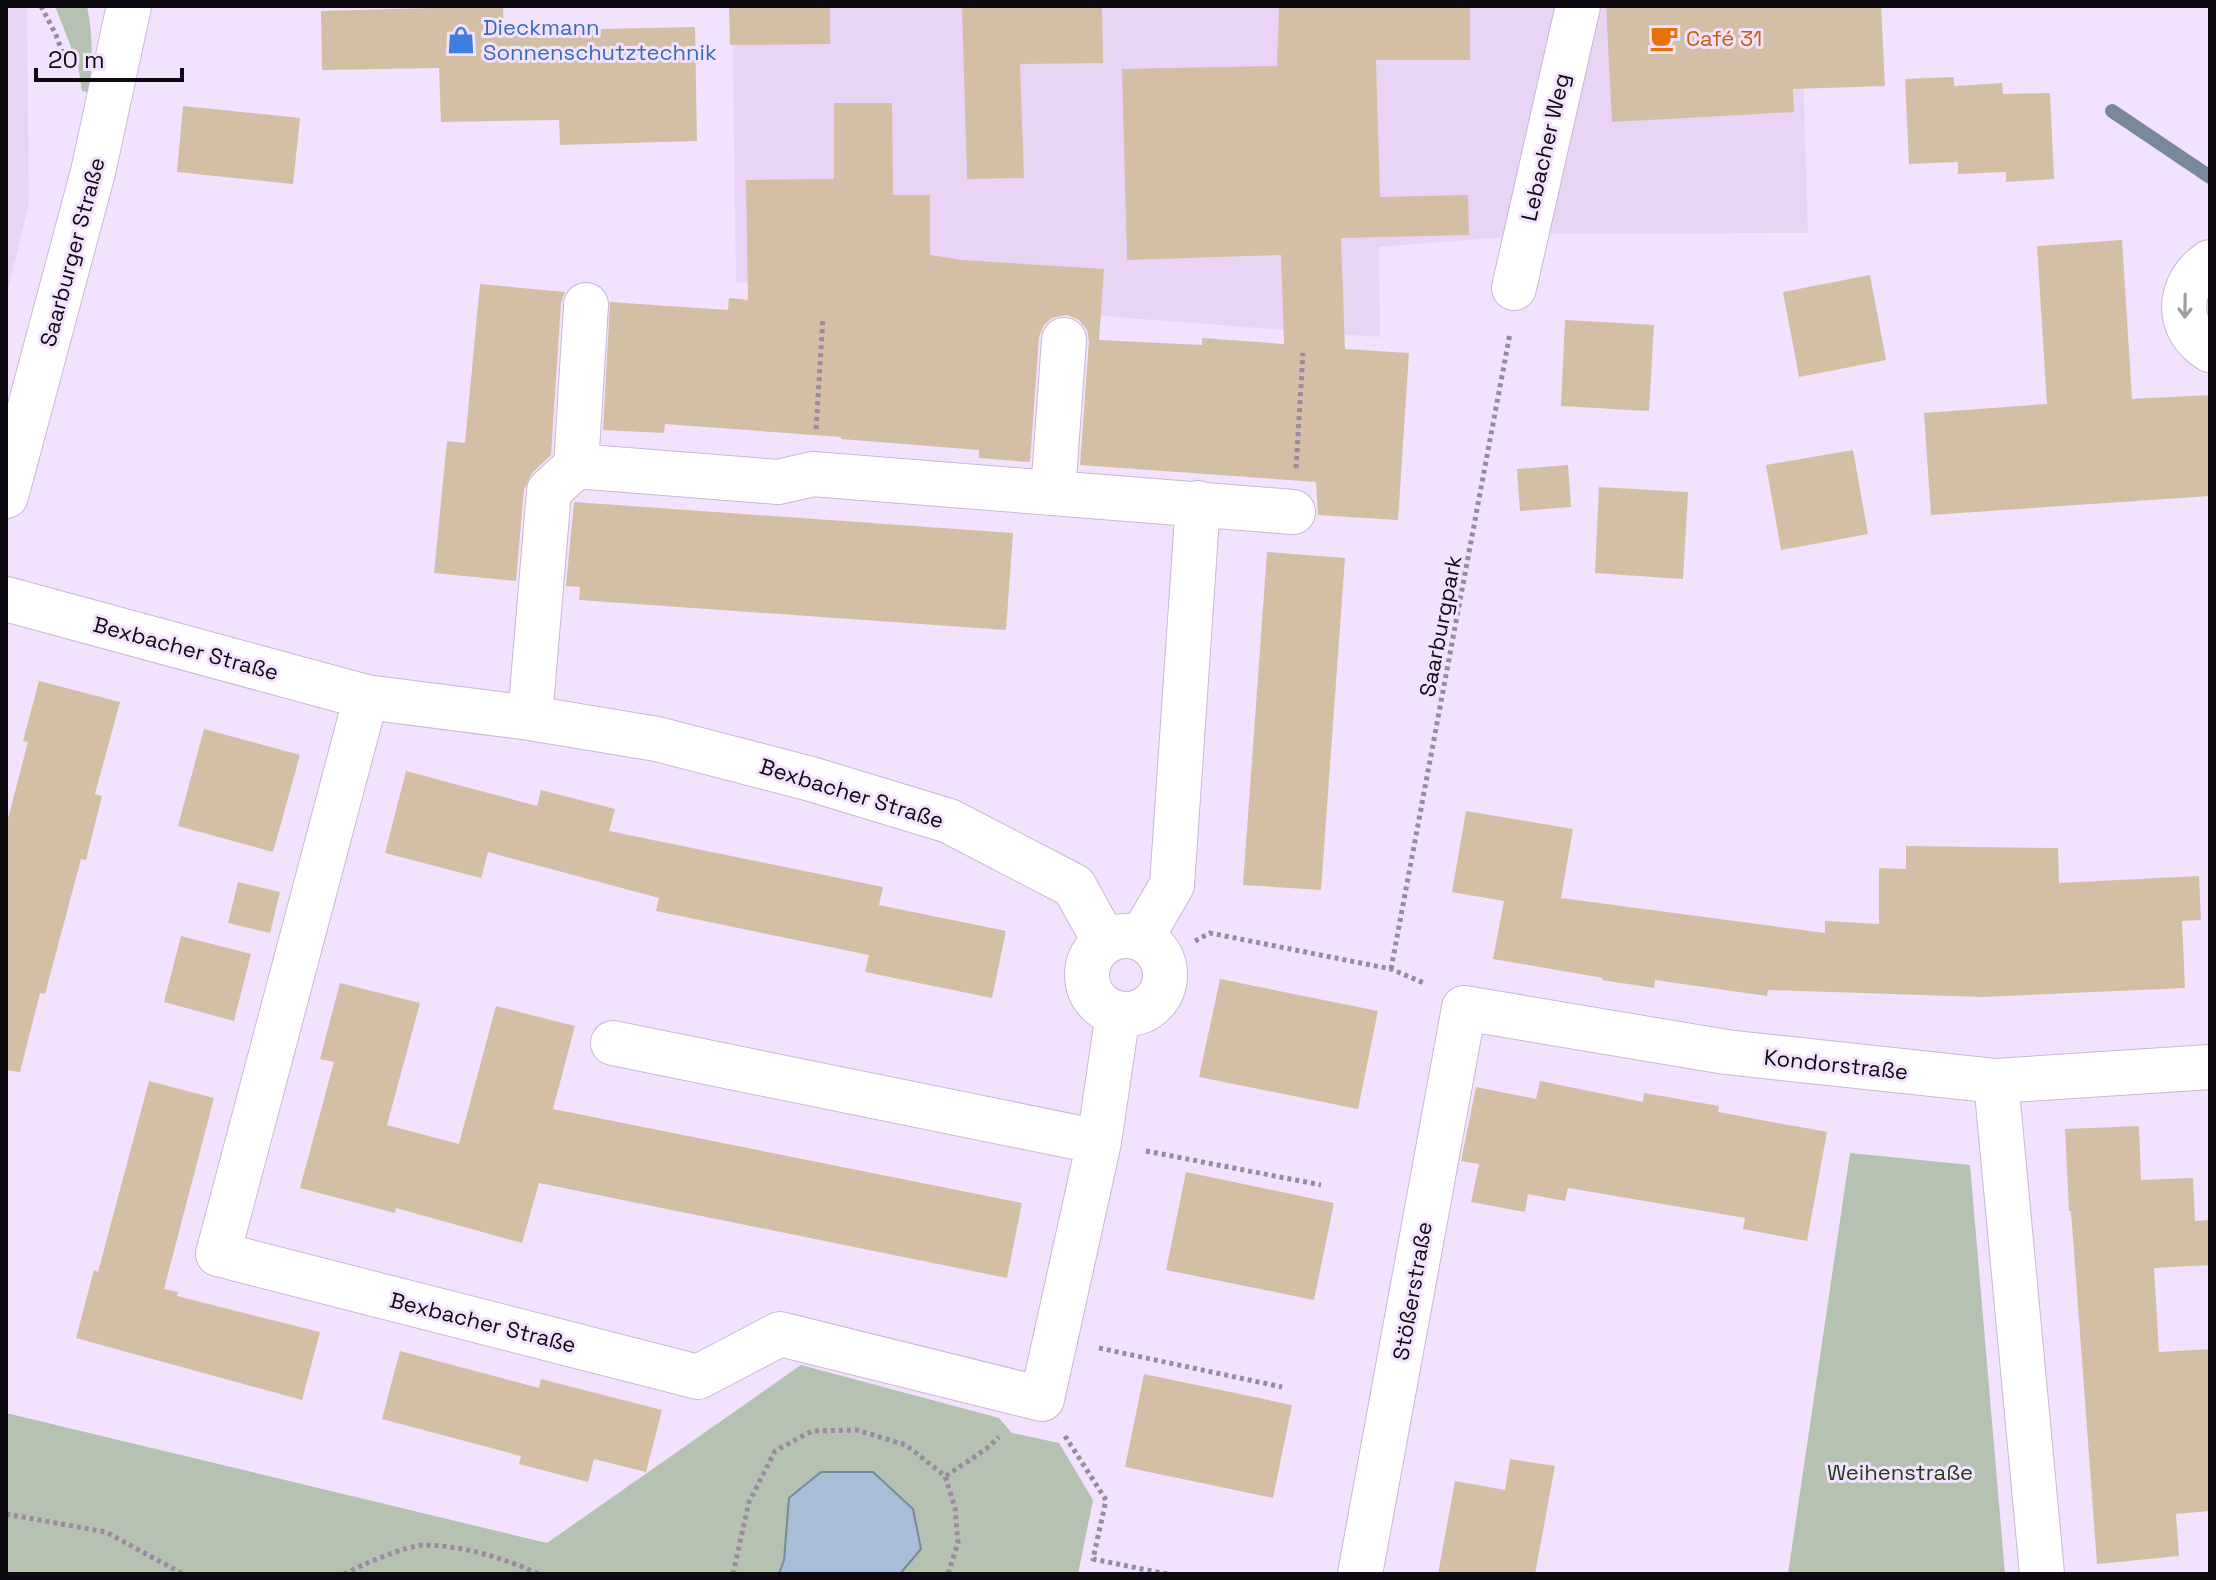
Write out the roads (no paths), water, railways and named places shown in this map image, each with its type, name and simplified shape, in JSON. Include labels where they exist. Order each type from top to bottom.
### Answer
[{"type":"street","name":"Saarburger Straße","points":[[6,496],[21,394],[103,133],[129,6]]},
{"type":"street","name":"Lebacher Weg","points":[[1514,288],[1578,6]]},
{"type":"street","points":[[2210,262],[2195,274],[2183,302],[2184,318],[2190,332],[2210,350]]},
{"type":"street","points":[[530,718],[549,491],[576,466],[586,305]]},
{"type":"street","points":[[1053,492],[1064,340]]},
{"type":"street","points":[[576,466],[778,482],[813,474],[1293,512]]},
{"type":"street","points":[[1136,946],[1166,972],[1164,987],[1157,1000],[1147,1009],[1132,1014],[1118,1013],[1098,1003],[1087,982],[1090,959],[1136,946],[1172,885],[1198,503]]},
{"type":"street","name":"Bexbacher Straße","points":[[6,599],[366,697],[530,718],[657,739],[811,779],[949,821],[1074,886],[1136,946]]},
{"type":"street","name":"Bexbacher Straße","points":[[366,697],[218,1254],[698,1377],[780,1334],[1029,1395],[1056,1338],[1099,1142]]},
{"type":"street","name":"Kondorstraße","points":[[1464,1008],[1726,1052],[1996,1081],[2210,1067]]},
{"type":"street","name":"Stößerstraße","points":[[1360,1574],[1464,1008]]},
{"type":"street","points":[[613,1043],[1099,1142],[1118,1013]]},
{"type":"street","points":[[1996,1081],[2042,1574]]},
{"type":"water","points":[[821,1472],[873,1472],[913,1509],[921,1549],[900,1574],[779,1574],[784,1560],[789,1498]]},
{"type":"waterway","points":[[2112,111],[2210,177]]},
{"type":"place","name":"Café 31","points":[[1664,38]]},
{"type":"place","name":"Dieckmann Sonnenschutztechnik","points":[[461,40]]},
{"type":"park label","name":"Weihenstraße","points":[[1900,1472]]}]
